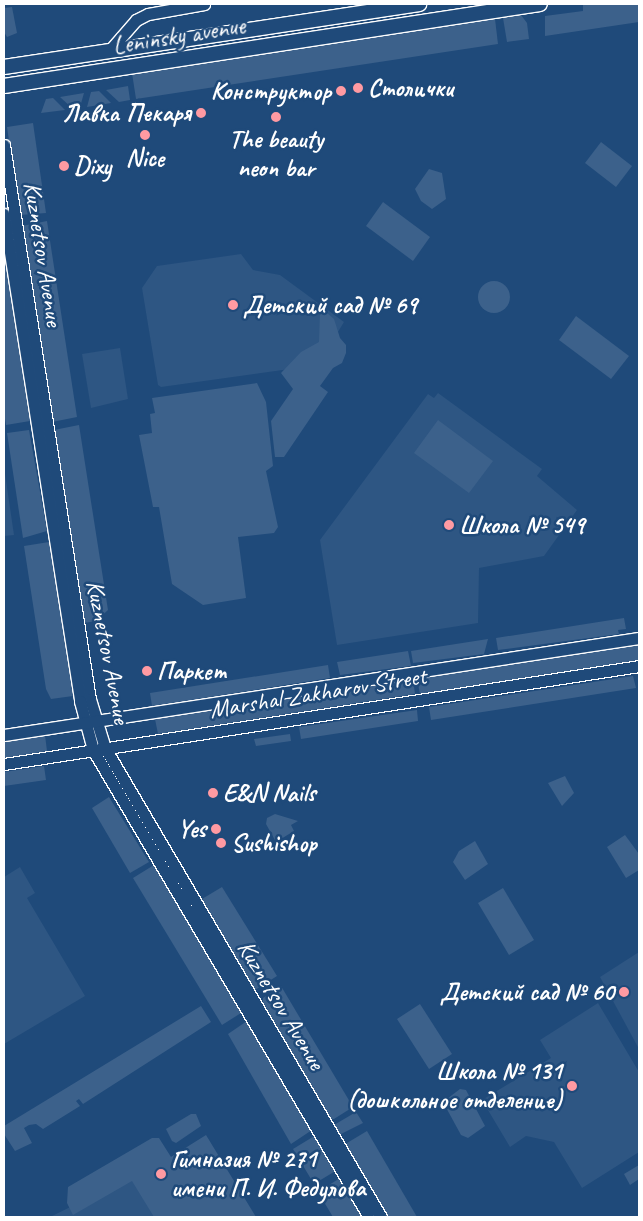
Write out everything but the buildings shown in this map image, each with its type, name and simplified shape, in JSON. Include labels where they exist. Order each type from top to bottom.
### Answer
[{"type":"main road","name":"Leninsky avenue","points":[[4,67],[419,4]]},
{"type":"main road","name":"Leninsky avenue","points":[[4,86],[540,4]]},
{"type":"street","points":[[110,51],[136,20],[148,14],[204,4]]},
{"type":"street","name":"Kuznetsov Avenue","points":[[4,145],[90,722]]},
{"type":"street","name":"Kuznetsov Avenue","points":[[4,214],[90,722],[99,749],[369,1217]]},
{"type":"street","name":"Marshal Zakharov Street","points":[[4,735],[639,638]]},
{"type":"street","name":"Marshal Zakharov Street","points":[[4,764],[639,666]]},
{"type":"street","name":"Kuznetsov Avenue","points":[[99,749],[381,1217]]},
{"type":"shaded area","points":[[590,4],[639,4],[639,22],[545,36],[545,16],[583,11],[583,5]]},
{"type":"shaded area","points":[[12,7],[17,33],[7,37],[4,32],[4,8]]},
{"type":"shaded area","points":[[521,15],[527,23],[529,39],[507,42],[503,18]]},
{"type":"shaded area","points":[[495,19],[498,44],[136,99],[132,73]]},
{"type":"shaded area","points":[[128,86],[130,100],[119,102],[106,90]]},
{"type":"shaded area","points":[[99,91],[111,103],[87,107],[91,92]]},
{"type":"shaded area","points":[[84,93],[80,107],[72,108],[60,97]]},
{"type":"shaded area","points":[[53,98],[65,110],[41,113],[46,99]]},
{"type":"shaded area","points":[[33,123],[46,213],[20,215],[7,127]]},
{"type":"shaded area","points":[[601,142],[632,166],[616,187],[585,163]]},
{"type":"shaded area","points":[[429,169],[442,173],[446,199],[432,209],[421,201],[415,189]]},
{"type":"shaded area","points":[[383,202],[430,237],[413,261],[366,226]]},
{"type":"shaded area","points":[[47,221],[77,417],[52,422],[22,226]]},
{"type":"shaded area","points":[[4,250],[30,421],[6,425],[4,413]]},
{"type":"shaded area","name":"Детский сад № 69","points":[[241,254],[253,270],[280,275],[344,322],[318,365],[161,387],[158,385],[142,288],[157,266]]},
{"type":"shaded area","points":[[494,281],[506,285],[510,297],[506,309],[494,313],[482,309],[478,297],[482,285]]},
{"type":"shaded area","points":[[320,312],[326,312],[334,319],[340,338],[346,345],[346,353],[342,363],[333,368],[320,386],[328,392],[284,457],[275,457],[271,421],[293,389],[281,373],[301,352],[319,342]]},
{"type":"shaded area","points":[[576,316],[629,356],[611,379],[559,340]]},
{"type":"shaded area","points":[[120,348],[128,399],[91,408],[82,354]]},
{"type":"shaded area","points":[[257,383],[266,402],[273,466],[266,471],[278,527],[274,533],[238,537],[246,598],[203,605],[172,584],[159,507],[153,507],[139,435],[152,433],[150,414],[155,413],[152,398]]},
{"type":"shaded area","name":"Школа № 549","points":[[438,393],[542,469],[537,476],[577,510],[544,556],[479,568],[478,623],[337,645],[320,540],[428,394],[434,398]]},
{"type":"shaded area","points":[[438,420],[493,461],[469,493],[414,453]]},
{"type":"shaded area","points":[[79,425],[108,610],[96,621],[84,623],[54,430]]},
{"type":"shaded area","points":[[29,430],[47,531],[23,538],[7,433]]},
{"type":"shaded area","points":[[4,467],[14,535],[4,536]]},
{"type":"shaded area","points":[[49,542],[73,696],[51,699],[46,689],[24,546]]},
{"type":"shaded area","points":[[624,618],[626,629],[618,630],[619,634],[498,650],[496,638]]},
{"type":"shaded area","points":[[488,639],[484,654],[413,663],[411,651]]},
{"type":"shaded area","points":[[639,644],[639,660],[420,694],[417,679]]},
{"type":"shaded area","points":[[408,651],[411,666],[340,675],[337,662]]},
{"type":"shaded area","points":[[328,665],[330,678],[152,706],[150,693]]},
{"type":"shaded area","points":[[633,676],[636,688],[431,720],[429,707]]},
{"type":"shaded area","points":[[413,679],[415,694],[158,734],[155,719]]},
{"type":"shaded area","points":[[417,710],[418,721],[301,739],[299,727]]},
{"type":"shaded area","points":[[290,734],[291,741],[256,746],[254,739]]},
{"type":"shaded area","points":[[45,735],[47,751],[4,758],[4,742]]},
{"type":"shaded area","points":[[44,766],[46,780],[4,786],[4,772]]},
{"type":"shaded area","points":[[565,776],[574,793],[562,806],[548,783]]},
{"type":"shaded area","points":[[109,797],[149,862],[130,873],[92,808]]},
{"type":"shaded area","points":[[275,814],[298,821],[291,825],[294,831],[276,842],[266,824],[267,818]]},
{"type":"shaded area","points":[[625,835],[639,854],[639,870],[626,878],[607,847]]},
{"type":"shaded area","points":[[475,841],[488,864],[465,880],[453,862],[459,851]]},
{"type":"shaded area","points":[[154,865],[241,1013],[222,1025],[133,878]]},
{"type":"shaded area","points":[[20,867],[35,893],[27,898],[85,996],[4,1044],[4,877]]},
{"type":"shaded area","points":[[222,887],[277,976],[255,990],[202,899]]},
{"type":"shaded area","points":[[503,888],[534,940],[509,955],[478,903]]},
{"type":"shaded area","name":"Детский сад № 60","points":[[639,952],[639,1049],[600,977]]},
{"type":"shaded area","points":[[281,986],[353,1107],[334,1119],[330,1119],[263,1002],[263,998]]},
{"type":"shaded area","name":"Школа № 131 (дошкольное отделение)","points":[[598,1003],[639,1072],[639,1152],[582,1188],[554,1142],[526,1136],[510,1147],[482,1100],[551,1058],[540,1040]]},
{"type":"shaded area","points":[[420,1004],[452,1054],[429,1069],[397,1019]]},
{"type":"shaded area","points":[[201,1006],[211,1022],[83,1104],[79,1099],[76,1101],[80,1106],[43,1129],[36,1124],[24,1128],[32,1143],[15,1151],[4,1134],[4,1126]]},
{"type":"shaded area","points":[[247,1021],[312,1130],[291,1144],[228,1034]]},
{"type":"shaded area","points":[[460,1089],[466,1090],[485,1126],[468,1138],[461,1135],[443,1102]]},
{"type":"shaded area","points":[[356,1112],[363,1123],[339,1135],[334,1125]]},
{"type":"shaded area","points":[[191,1114],[196,1114],[201,1126],[176,1143],[172,1141],[166,1129]]},
{"type":"shaded area","points":[[367,1131],[417,1217],[387,1217],[346,1149],[347,1143]]},
{"type":"shaded area","name":"Гимназия № 271 имени П. И. Федулова","points":[[206,1135],[256,1217],[154,1217],[132,1181],[73,1215],[67,1203],[68,1187],[152,1138],[159,1138],[171,1157]]},
{"type":"shaded area","points":[[316,1135],[337,1170],[314,1184],[293,1149]]},
{"type":"shaded area","name":"Гимназия № 271 имени П. И. Федулова","points":[[199,1140],[244,1217],[52,1216],[166,1160]]},
{"type":"shaded area","points":[[639,1165],[639,1179],[630,1185],[624,1174]]},
{"type":"shaded area","points":[[340,1178],[363,1217],[333,1217],[318,1192]]},
{"type":"place","name":"Столички","points":[[358,88]]},
{"type":"place","name":"Конструктор","points":[[341,91]]},
{"type":"place","name":"Лавка Пекаря","points":[[201,113]]},
{"type":"place","name":"The beauty neon bar","points":[[276,117]]},
{"type":"place","name":"Nice","points":[[145,135]]},
{"type":"place","name":"Dixy","points":[[64,166]]},
{"type":"place","name":"Детский сад № 69","points":[[233,305]]},
{"type":"place","name":"Школа № 549","points":[[449,525]]},
{"type":"place","name":"Паркет","points":[[147,671]]},
{"type":"place","name":"E&N Nails","points":[[213,793]]},
{"type":"place","name":"Yes","points":[[216,829]]},
{"type":"place","name":"Sushishop","points":[[221,843]]},
{"type":"place","name":"Детский сад № 60","points":[[624,992]]},
{"type":"place","name":"Школа № 131 (дошкольное отделение)","points":[[572,1086]]},
{"type":"place","name":"Гимназия № 271 имени П. И. Федулова","points":[[161,1174]]}]
